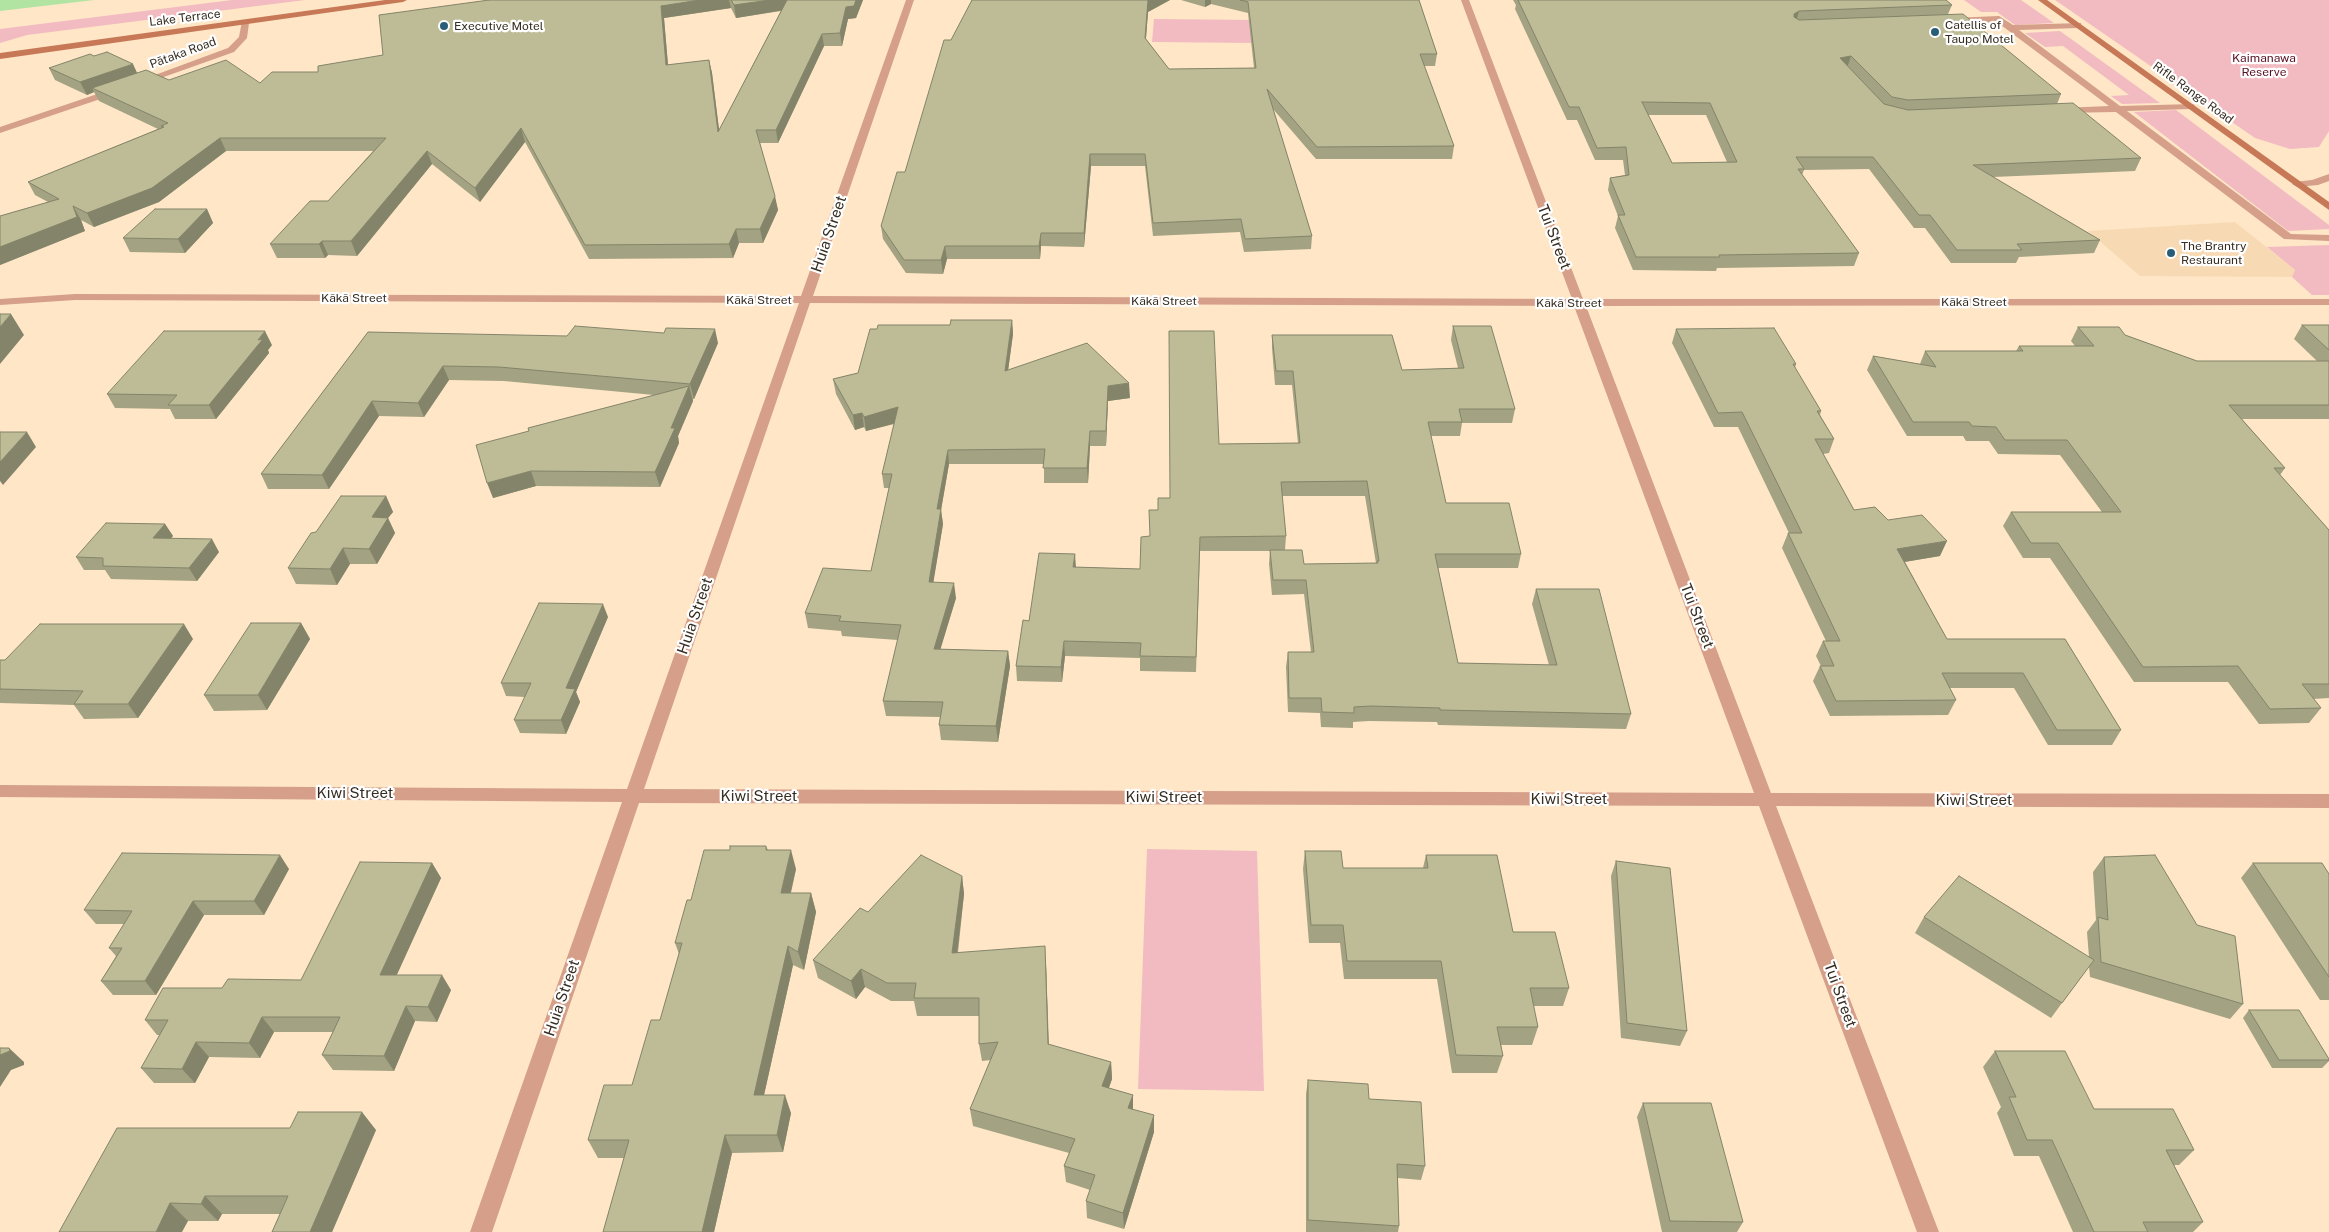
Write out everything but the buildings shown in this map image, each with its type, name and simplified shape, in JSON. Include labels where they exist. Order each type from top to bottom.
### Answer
[{"type":"street","name":"Lake Terrace","points":[[0,56],[403,0]]},
{"type":"street","name":"Huia Street","points":[[481,1232],[910,0]]},
{"type":"street","name":"Tui Street","points":[[1466,0],[1928,1232]]},
{"type":"street","name":"Rifle Range Road","points":[[2042,0],[2329,208]]},
{"type":"street","points":[[1943,21],[1999,19],[2288,237],[2329,238]]},
{"type":"street","name":"Pātaka Road","points":[[0,130],[231,50],[243,38],[245,23]]},
{"type":"street","points":[[2011,28],[2078,25]]},
{"type":"street","points":[[2052,111],[2190,106]]},
{"type":"street","points":[[2297,184],[2314,183],[2329,177]]},
{"type":"street","name":"Kākā Street","points":[[0,302],[75,297],[1579,303],[2329,302]]},
{"type":"street","name":"Kiwi Street","points":[[0,791],[633,796],[2329,801]]},
{"type":"shaded area","points":[[0,0],[94,0],[0,11]]},
{"type":"shaded area","points":[[2235,222],[2295,270],[2292,277],[2140,276],[2088,231]]},
{"type":"green space","points":[[232,0],[305,0],[27,35],[0,43],[0,29]]},
{"type":"green space","points":[[1964,0],[2021,0],[2054,23],[2015,25],[1997,12],[1981,12]]},
{"type":"green space","name":"Kaimanawa Reserve","points":[[2055,0],[2329,0],[2329,131],[2319,147],[2290,149],[2255,138]]},
{"type":"green space","points":[[1154,19],[1257,20],[1258,43],[1152,42]]},
{"type":"green space","points":[[2060,31],[2160,103],[2122,104],[2111,96],[2129,95],[2063,46],[2045,47],[2025,33]]},
{"type":"green space","points":[[2176,110],[2329,225],[2329,229],[2288,231],[2134,112]]},
{"type":"green space","points":[[2329,245],[2329,295],[2312,295],[2292,277],[2295,270],[2267,247]]},
{"type":"green space","points":[[1147,849],[1257,851],[1264,1091],[1138,1089]]},
{"type":"place","name":"Executive Motel","points":[[444,26]]},
{"type":"place","name":"Catellis of Taupo Motel","points":[[1935,32]]},
{"type":"place","name":"The Brantry Restaurant","points":[[2171,253]]}]
